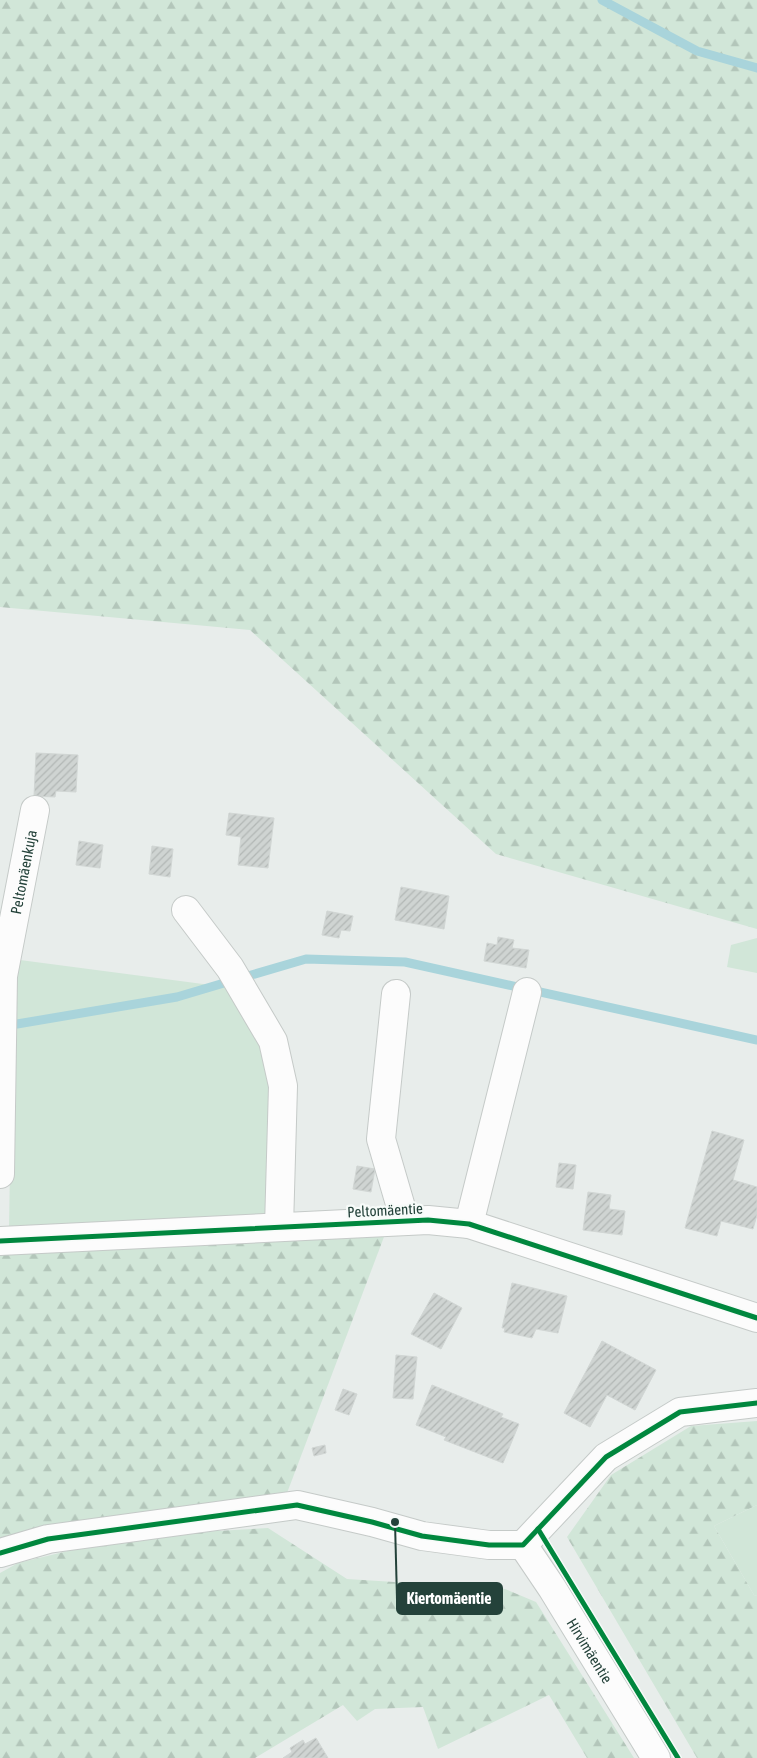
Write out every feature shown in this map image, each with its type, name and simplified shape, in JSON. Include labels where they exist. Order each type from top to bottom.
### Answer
[{"type":"street","name":"Peltomäenkuja","points":[[0,1174],[3,976],[35,810]]},
{"type":"street","points":[[186,910],[240,983],[274,1041],[283,1086],[279,1227]]},
{"type":"street","points":[[470,1224],[527,992]]},
{"type":"street","points":[[396,994],[381,1139],[405,1221]]},
{"type":"street","name":"Peltomäentie","points":[[0,1241],[428,1220],[470,1224],[757,1318]]},
{"type":"street","points":[[0,1553],[57,1538],[297,1505],[372,1522],[422,1536],[489,1545],[523,1545],[606,1457],[622,1447],[680,1412],[757,1403]]},
{"type":"street","name":"Hirvimäentie","points":[[523,1545],[552,1588],[656,1758]]},
{"type":"green space","points":[[0,0],[757,0],[757,929],[496,854],[250,630],[0,607]]},
{"type":"green space","points":[[757,938],[757,973],[727,967],[731,945]]},
{"type":"green space","points":[[20,960],[241,989],[275,1086],[272,1219],[9,1229],[13,979]]},
{"type":"green space","points":[[387,1229],[287,1493],[0,1544],[0,1247]]},
{"type":"green space","points":[[757,1421],[757,1505],[714,1526],[754,1595],[757,1596],[757,1758],[697,1758],[567,1537],[611,1475],[691,1426]]},
{"type":"green space","points":[[757,1505],[757,1596],[754,1595],[714,1526]]},
{"type":"green space","points":[[268,1528],[347,1579],[505,1589],[536,1602],[634,1758],[587,1758],[549,1695],[438,1749],[423,1707],[375,1709],[357,1721],[343,1705],[255,1758],[0,1758],[0,1573],[18,1563],[130,1536]]},
{"type":"building","points":[[36,753],[78,755],[76,792],[56,791],[55,797],[34,796]]},
{"type":"building","points":[[229,813],[274,818],[268,868],[238,865],[241,837],[226,835]]},
{"type":"building","points":[[79,841],[103,845],[100,868],[76,865]]},
{"type":"building","points":[[152,846],[173,849],[170,877],[149,874]]},
{"type":"building","points":[[401,887],[449,896],[444,929],[395,920]]},
{"type":"building","points":[[327,911],[353,916],[350,931],[341,930],[339,938],[322,935]]},
{"type":"building","points":[[498,937],[514,940],[512,948],[529,950],[526,968],[484,961],[487,943],[497,945]]},
{"type":"building","points":[[712,1131],[744,1140],[733,1180],[757,1187],[757,1215],[753,1229],[721,1221],[717,1236],[685,1228]]},
{"type":"building","points":[[559,1163],[576,1165],[573,1189],[556,1187]]},
{"type":"building","points":[[357,1166],[375,1169],[371,1192],[353,1189]]},
{"type":"building","points":[[588,1192],[611,1195],[609,1209],[625,1211],[622,1235],[583,1230]]},
{"type":"building","points":[[512,1283],[567,1296],[558,1333],[536,1329],[532,1338],[504,1332],[505,1328],[502,1328]]},
{"type":"building","points":[[434,1293],[462,1308],[441,1349],[411,1334]]},
{"type":"building","points":[[602,1341],[656,1370],[635,1410],[607,1395],[590,1427],[564,1413]]},
{"type":"building","points":[[396,1355],[417,1357],[413,1399],[393,1398]]},
{"type":"building","points":[[432,1385],[503,1414],[501,1417],[519,1424],[503,1463],[444,1440],[446,1437],[416,1425]]},
{"type":"building","points":[[343,1389],[357,1394],[349,1415],[335,1410]]},
{"type":"building","points":[[325,1445],[326,1453],[314,1456],[312,1448]]},
{"type":"building","points":[[316,1738],[328,1758],[283,1758],[292,1752],[290,1748],[303,1740],[305,1744]]},
{"type":"waterway","points":[[602,0],[697,51],[757,68]]},
{"type":"waterway","points":[[248,976],[306,959],[405,962],[757,1040]]},
{"type":"waterway","points":[[17,1024],[177,997],[224,983]]},
{"type":"cycle path","points":[[0,1241],[428,1220],[469,1224],[757,1318]]},
{"type":"cycle path","points":[[0,1553],[48,1539],[297,1505],[372,1522],[422,1536],[489,1545],[523,1545],[606,1457],[680,1412],[757,1403]]},
{"type":"cycle path","points":[[538,1529],[678,1758]]},
{"type":"place","name":"Kiertomäentie","points":[[395,1522]]}]
